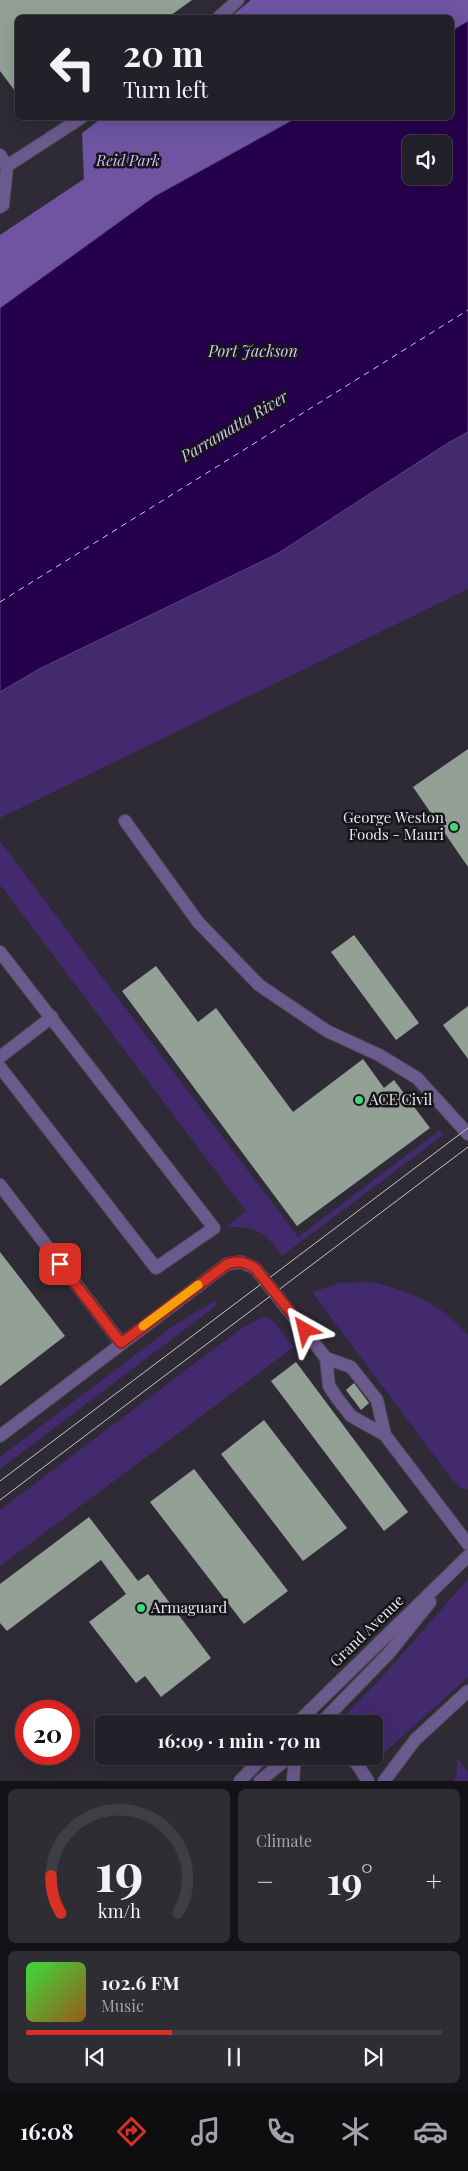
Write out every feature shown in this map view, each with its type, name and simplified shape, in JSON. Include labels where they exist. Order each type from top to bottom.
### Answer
[{"type":"street","points":[[221,15],[238,0]]},
{"type":"street","points":[[0,207],[3,205],[4,161],[77,120]]},
{"type":"street","points":[[125,821],[198,922],[258,985],[327,1031],[378,1055],[417,1078],[468,1134]]},
{"type":"street","points":[[0,1067],[156,1268],[214,1228],[52,1018],[3,961]]},
{"type":"street","points":[[0,1057],[52,1018]]},
{"type":"street","points":[[0,1185],[121,1343]]},
{"type":"street","points":[[0,1436],[227,1264],[240,1262],[250,1264],[261,1274],[326,1358],[329,1386],[351,1416],[385,1435],[468,1544]]},
{"type":"street","points":[[326,1358],[351,1367],[377,1400],[385,1435]]},
{"type":"street","name":"Grand Avenue","points":[[305,1715],[465,1560]]},
{"type":"street","name":"Grand Avenue","points":[[329,1715],[393,1649],[465,1560]]},
{"type":"street","points":[[384,1781],[415,1740],[468,1691]]},
{"type":"street","points":[[240,1781],[255,1765]]},
{"type":"street","points":[[260,1781],[279,1765]]},
{"type":"street","points":[[293,1781],[294,1765]]},
{"type":"street","points":[[358,1765],[368,1781]]},
{"type":"shaded area","points":[[468,432],[468,589],[0,818],[0,692],[39,669],[277,554]]},
{"type":"shaded area","points":[[0,841],[298,1237],[440,1130],[443,1135],[282,1256],[270,1241],[259,1232],[252,1229],[226,1227],[246,1211],[0,885]]},
{"type":"shaded area","points":[[372,1282],[401,1290],[424,1300],[446,1314],[468,1335],[468,1489],[461,1488],[451,1478],[312,1292],[340,1283]]},
{"type":"shaded area","points":[[214,1301],[217,1305],[0,1469],[0,1457],[172,1327]]},
{"type":"shaded area","points":[[265,1316],[271,1319],[294,1347],[0,1566],[0,1510],[211,1351],[244,1327]]},
{"type":"shaded area","points":[[468,1579],[468,1677],[383,1754],[383,1715],[345,1715],[383,1676]]},
{"type":"shaded area","points":[[457,1758],[468,1772],[468,1781],[453,1781],[457,1773]]},
{"type":"green space","points":[[251,0],[468,0],[468,21],[454,29],[454,15],[233,15]]},
{"type":"green space","name":"Reid Park","points":[[99,120],[292,120],[155,196],[0,308],[0,235],[84,179],[82,133]]},
{"type":"water","name":"Port Jackson","points":[[468,21],[468,432],[277,554],[39,669],[0,692],[0,308],[155,196],[292,120],[454,120],[454,29]]},
{"type":"building","points":[[0,0],[192,0],[171,15],[15,15],[15,91],[0,71]]},
{"type":"building","name":"George Weston Foods - Mauri","points":[[468,749],[468,867],[413,787]]},
{"type":"building","points":[[354,935],[419,1023],[396,1040],[331,952]]},
{"type":"building","name":"ACE Civil","points":[[156,966],[198,1022],[216,1008],[293,1112],[363,1059],[384,1088],[394,1080],[430,1128],[297,1226],[122,991]]},
{"type":"building","points":[[468,1006],[468,1059],[443,1025]]},
{"type":"building","points":[[0,1252],[65,1336],[0,1386]]},
{"type":"building","points":[[296,1362],[408,1512],[384,1531],[271,1381]]},
{"type":"building","points":[[354,1383],[369,1403],[361,1410],[346,1390]]},
{"type":"building","points":[[264,1420],[347,1528],[303,1561],[221,1454]]},
{"type":"building","points":[[194,1469],[288,1591],[244,1624],[150,1502]]},
{"type":"building","name":"Armaguard","points":[[89,1517],[138,1581],[148,1574],[211,1658],[161,1697],[145,1676],[136,1683],[89,1622],[126,1594],[101,1560],[7,1631],[0,1623],[0,1584]]},
{"type":"ferry route","points":[[0,602],[468,310]]},
{"type":"tram line","points":[[0,1481],[468,1128]]},
{"type":"tram line","points":[[0,1500],[468,1147]]},
{"type":"slow traffic","points":[[143,1326],[198,1285]]},
{"type":"place","name":"George Weston Foods - Mauri","points":[[454,827]]},
{"type":"place","name":"ACE Civil","points":[[359,1100]]},
{"type":"place","name":"Armaguard","points":[[141,1608]]},
{"type":"route","points":[[60,1264],[121,1343],[231,1262],[250,1264],[255,1268],[305,1330]]},
{"type":"water label","name":"Parramatta River","points":[[234,426]]}]
